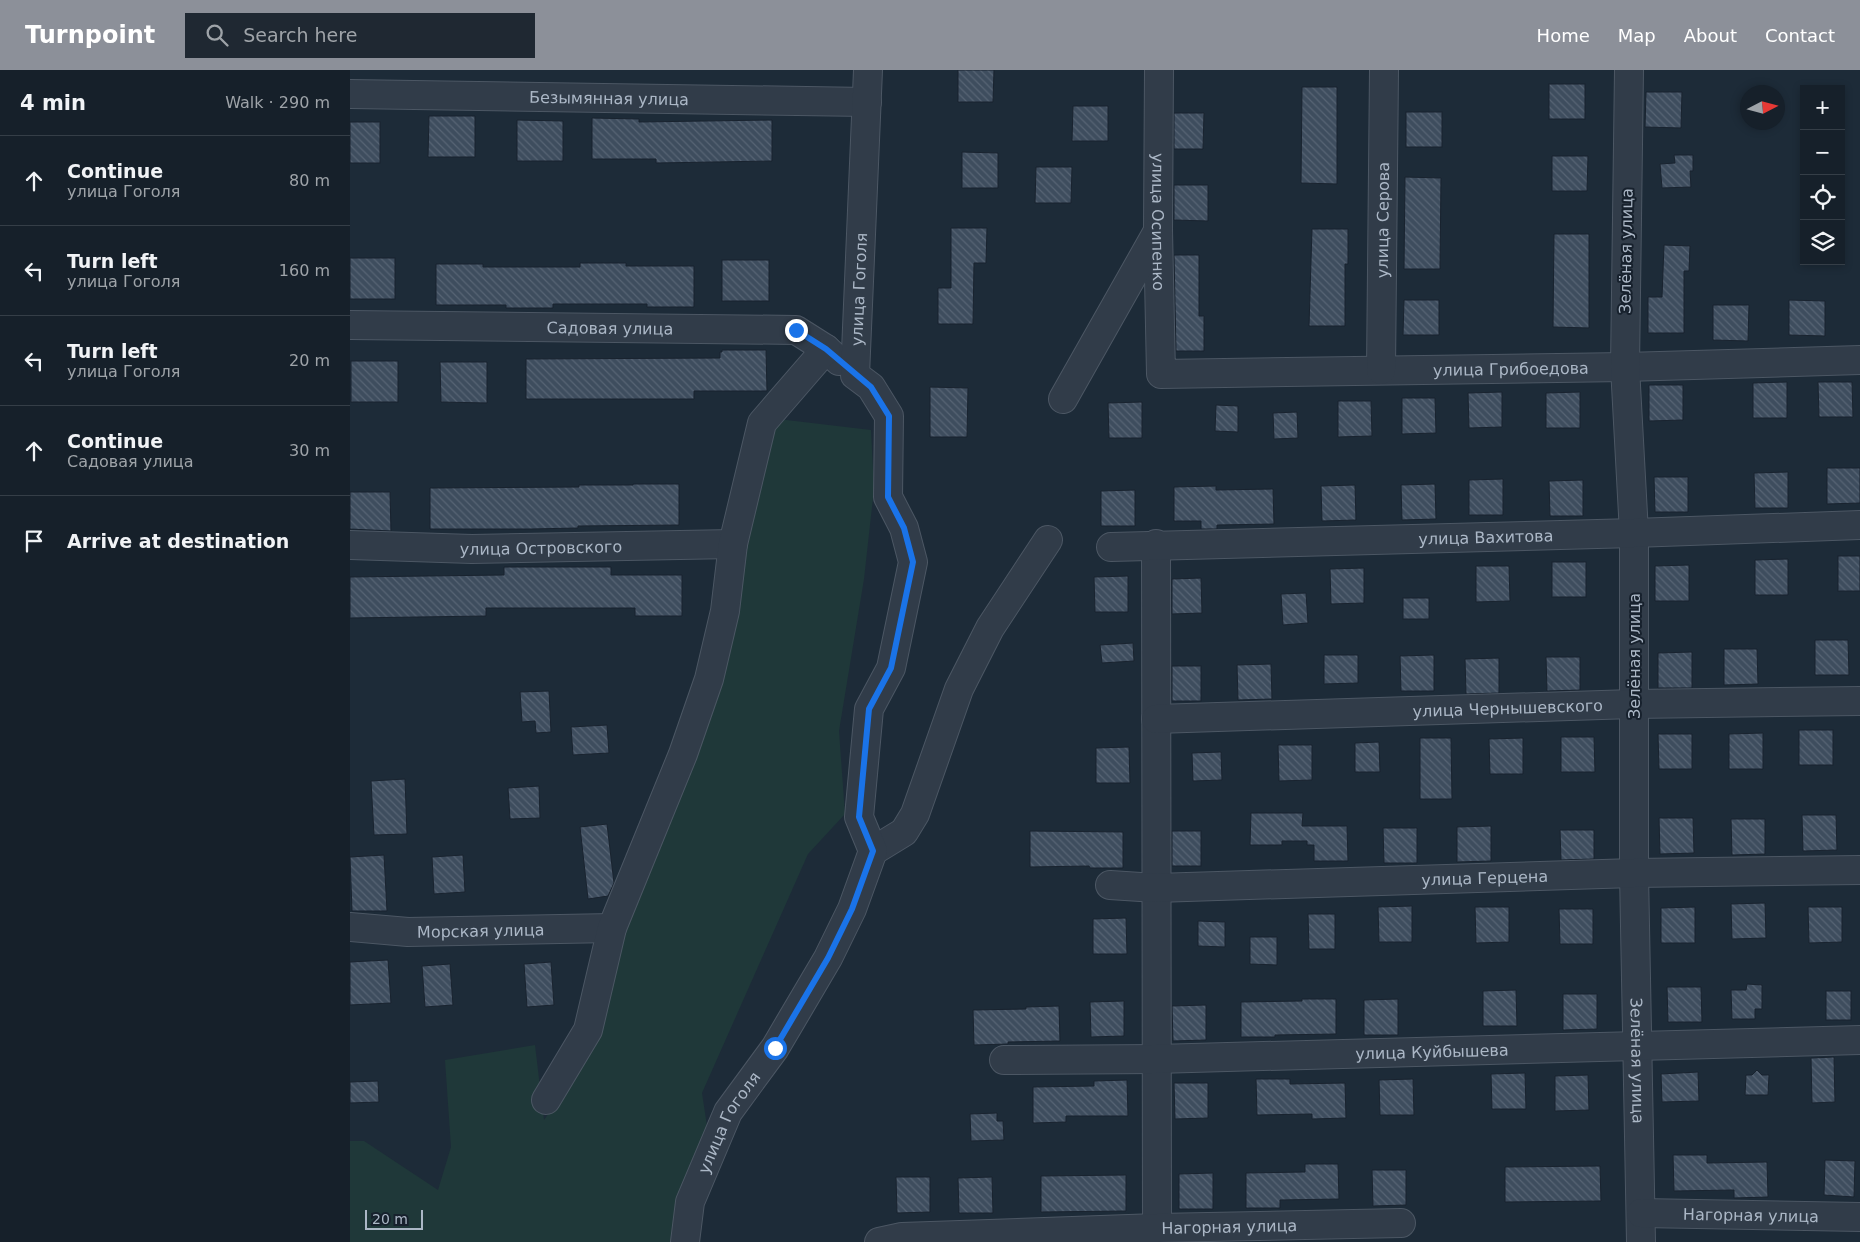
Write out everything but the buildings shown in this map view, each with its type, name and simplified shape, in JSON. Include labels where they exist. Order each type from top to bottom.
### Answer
[{"type":"street","name":"улица Гоголя","points":[[855,375],[868,70]]},
{"type":"street","name":"улица Осипенко","points":[[1159,70],[1158,230],[1161,374]]},
{"type":"street","name":"улица Серова","points":[[1381,370],[1384,70]]},
{"type":"street","name":"Зелёная улица","points":[[1629,70],[1625,368],[1634,533],[1634,873],[1641,1242]]},
{"type":"street","name":"Безымянная улица","points":[[350,94],[867,102]]},
{"type":"street","points":[[1063,399],[1158,230]]},
{"type":"street","name":"Садовая улица","points":[[350,325],[796,330],[826,349],[855,375]]},
{"type":"street","points":[[546,1100],[588,1030],[612,928],[683,754],[709,679],[725,611],[733,544],[762,423],[826,349]]},
{"type":"street","name":"улица Грибоедова","points":[[1161,374],[1625,368],[1860,360]]},
{"type":"street","points":[[855,375],[871,387],[889,416],[888,497],[904,528],[913,562],[891,668],[869,709],[859,817],[873,851],[904,832],[915,814],[959,689],[990,628],[1048,540]]},
{"type":"street","name":"улица Вахитова","points":[[1110,547],[1156,544],[1634,533],[1860,525]]},
{"type":"street","name":"улица Островского","points":[[350,545],[472,549],[733,544]]},
{"type":"street","points":[[1156,544],[1157,1228]]},
{"type":"street","name":"улица Чернышевского","points":[[1156,719],[1633,704],[1860,701]]},
{"type":"street","name":"улица Гоголя","points":[[685,1242],[690,1202],[728,1112],[775,1048],[828,958],[852,909],[873,851]]},
{"type":"street","name":"улица Герцена","points":[[1110,886],[1156,888],[1634,873],[1860,870]]},
{"type":"street","name":"Морская улица","points":[[350,927],[408,932],[612,928]]},
{"type":"street","name":"улица Куйбышева","points":[[1004,1060],[1156,1058],[1860,1040]]},
{"type":"street","name":"Нагорная улица","points":[[1641,1213],[1860,1217]]},
{"type":"street","name":"Нагорная улица","points":[[879,1242],[902,1237],[1157,1228],[1402,1223]]},
{"type":"green space","points":[[778,419],[871,430],[874,489],[864,579],[839,731],[845,814],[808,854],[702,1093],[707,1126],[674,1225],[674,1242],[350,1242],[350,1141],[364,1141],[438,1190],[451,1147],[445,1060],[535,1045],[544,1120],[594,1049],[620,941],[671,820],[725,639],[762,454]]},
{"type":"route","points":[[775,1048],[828,958],[852,909],[873,851],[859,817],[869,709],[891,668],[913,562],[904,528],[888,497],[889,416],[871,387],[826,349],[796,330]]}]
